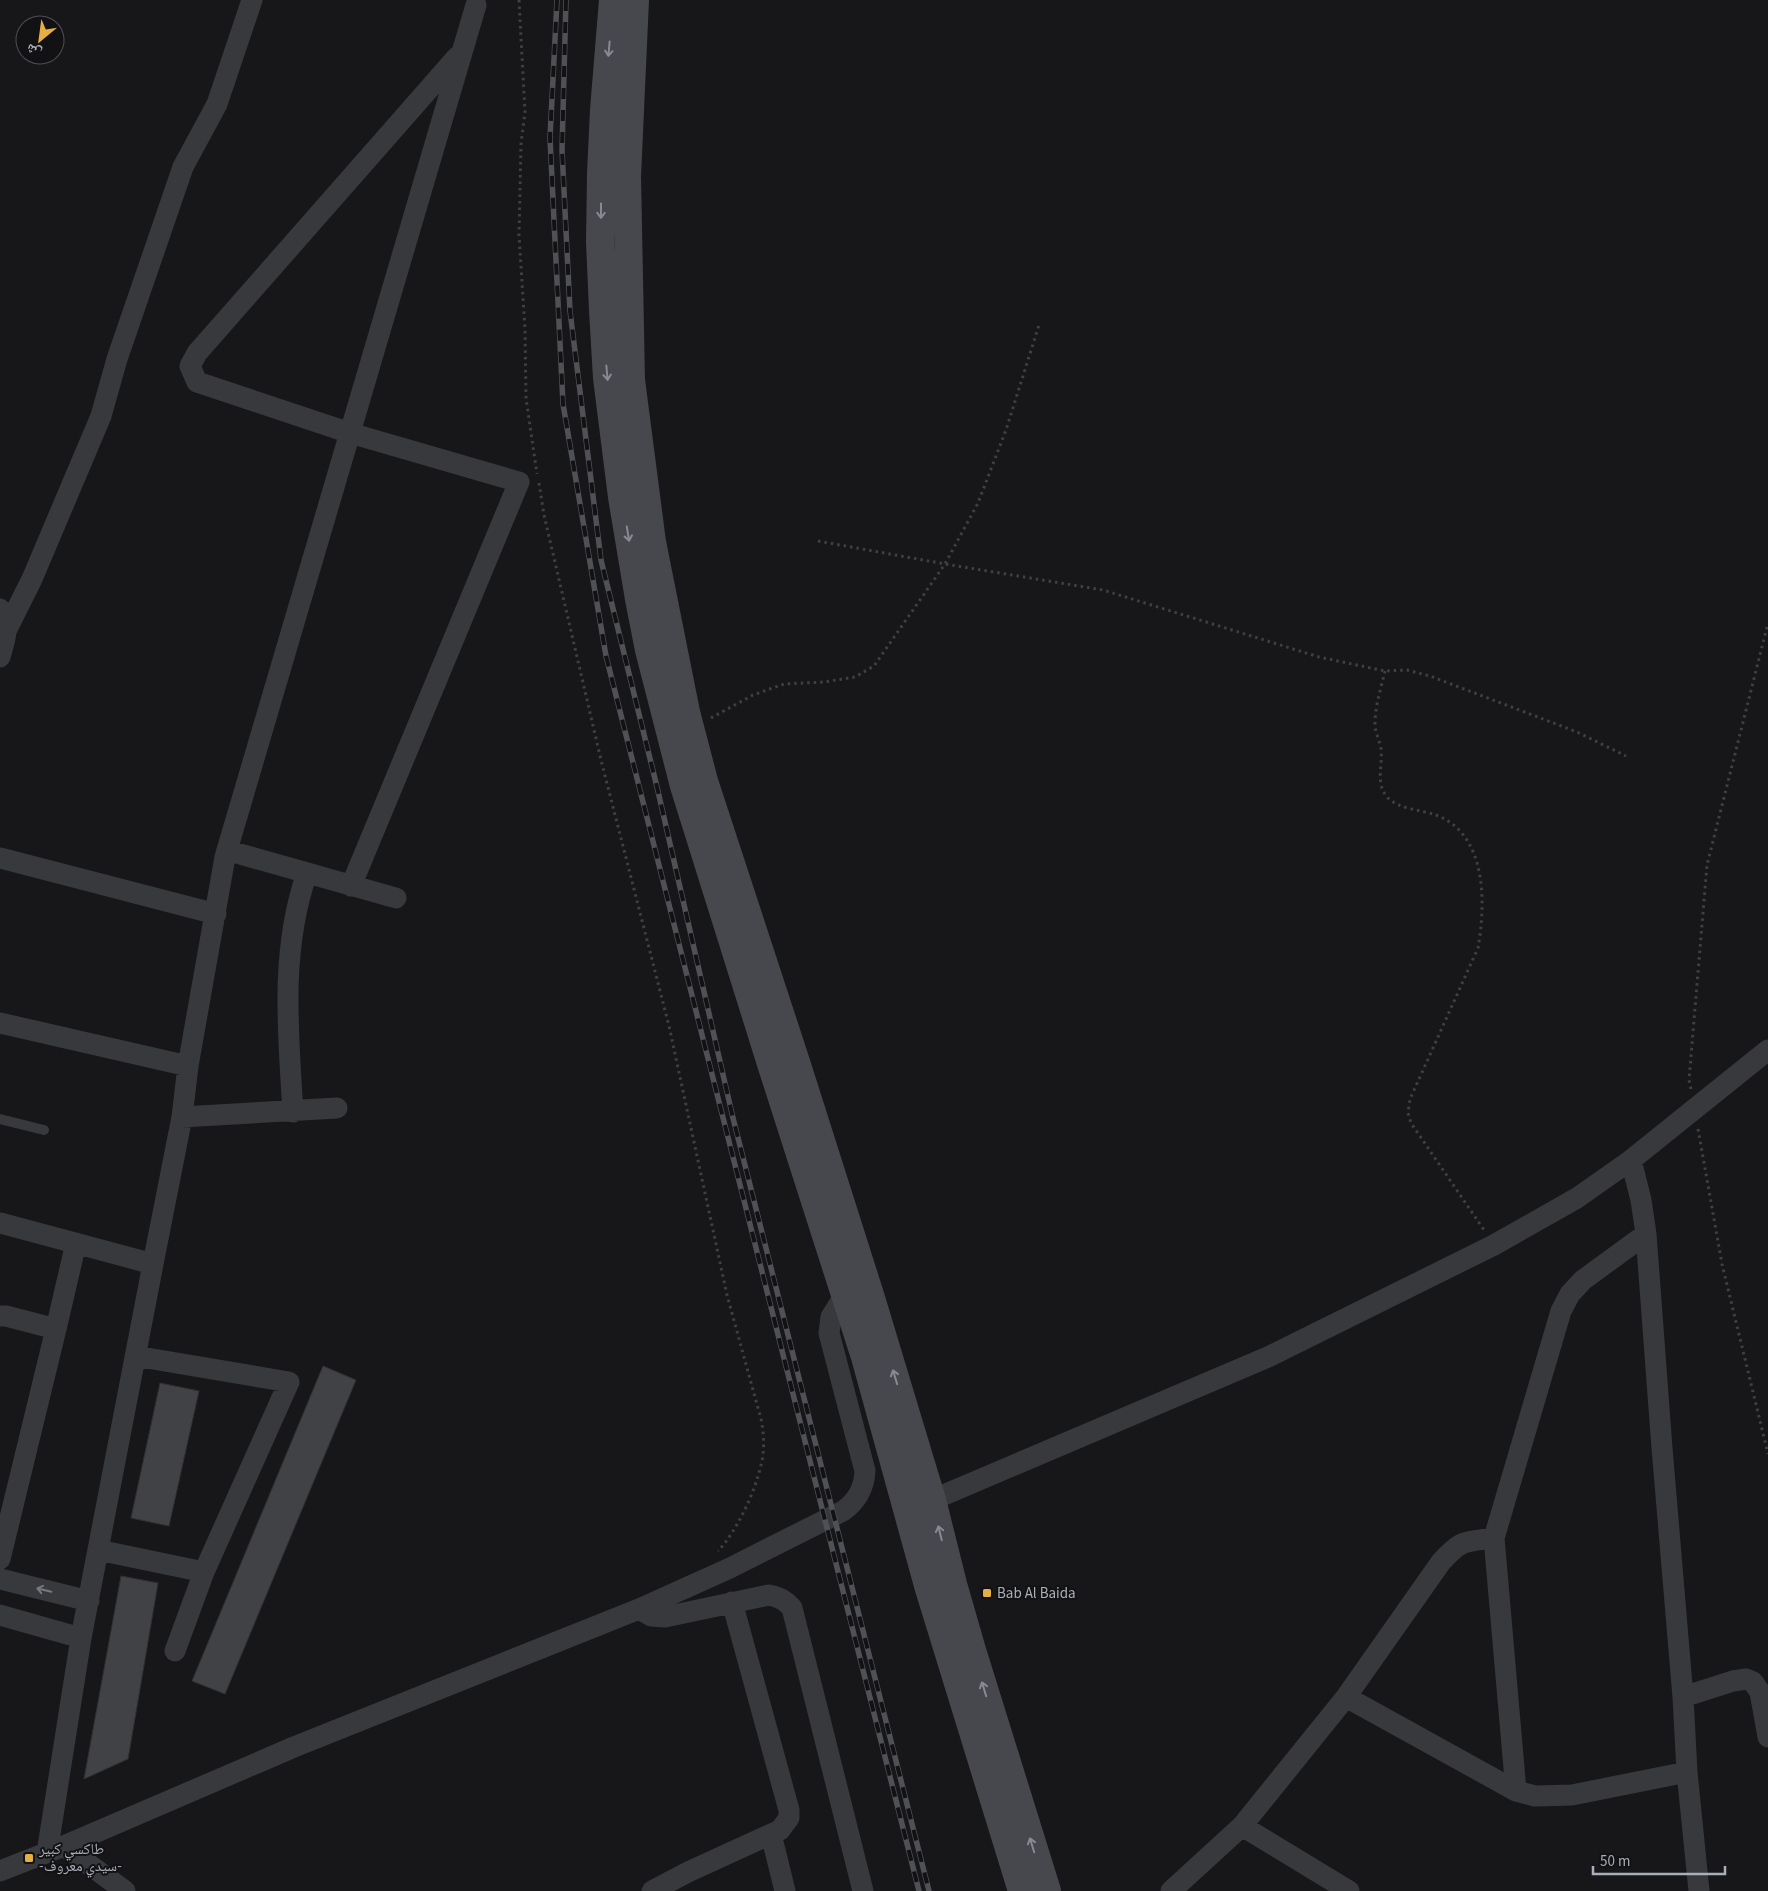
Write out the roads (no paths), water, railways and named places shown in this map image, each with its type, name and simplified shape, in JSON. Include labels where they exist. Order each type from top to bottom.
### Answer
[{"type":"street","points":[[0,657],[4,619],[32,578],[101,416],[117,359],[183,167],[217,104],[252,0]]},
{"type":"street","points":[[613,0],[604,110],[600,242],[608,378],[620,477],[639,599],[665,718],[684,786],[865,1357],[929,1589],[1022,1891]]},
{"type":"street","points":[[635,0],[627,176],[631,380],[652,542],[690,729],[704,781],[839,1195],[932,1500],[972,1650],[1047,1891]]},
{"type":"street","points":[[56,1850],[82,1638],[182,1117],[188,1066],[225,858],[476,5]]},
{"type":"street","points":[[351,886],[519,482],[350,433],[197,382],[190,366],[197,353],[462,51]]},
{"type":"street","points":[[227,853],[233,852],[396,898]]},
{"type":"street","points":[[0,858],[216,914]]},
{"type":"street","points":[[293,1112],[288,1029],[289,966],[293,924],[298,900],[307,874]]},
{"type":"street","points":[[0,1022],[188,1066]]},
{"type":"street","points":[[932,1500],[1268,1357],[1494,1245],[1577,1198],[1631,1160],[1768,1050]]},
{"type":"street","points":[[182,1117],[337,1108]]},
{"type":"street","points":[[1631,1160],[1641,1200],[1646,1234],[1662,1448],[1684,1697],[1687,1772],[1699,1891]]},
{"type":"street","points":[[0,1223],[153,1264]]},
{"type":"street","points":[[1516,1791],[1494,1538],[1561,1311],[1570,1294],[1583,1280],[1646,1234]]},
{"type":"street","points":[[0,1559],[8,1493],[56,1329],[76,1243]]},
{"type":"street","points":[[0,1871],[56,1850],[294,1747],[639,1610],[843,1511],[858,1497],[864,1480],[864,1463],[829,1333],[831,1317],[845,1295]]},
{"type":"street","points":[[0,1316],[56,1329]]},
{"type":"street","points":[[135,1356],[289,1382],[204,1572],[175,1651]]},
{"type":"street","points":[[1171,1891],[1242,1826],[1346,1697],[1441,1562],[1455,1547],[1464,1542],[1494,1538]]},
{"type":"street","points":[[98,1550],[204,1572]]},
{"type":"street","points":[[0,1579],[89,1600]]},
{"type":"street","points":[[639,1610],[651,1616],[665,1617],[769,1595],[778,1596],[792,1608],[863,1891]]},
{"type":"street","points":[[652,1891],[690,1882],[780,1830],[789,1818],[789,1810],[732,1602]]},
{"type":"street","points":[[0,1615],[82,1638]]},
{"type":"street","points":[[1684,1697],[1733,1681],[1746,1679],[1753,1682],[1760,1692],[1768,1738]]},
{"type":"street","points":[[1346,1697],[1516,1791],[1535,1796],[1572,1795],[1687,1772]]},
{"type":"street","points":[[1242,1826],[1349,1891]]},
{"type":"street","points":[[772,1834],[785,1891]]},
{"type":"street","points":[[56,1850],[125,1891]]},
{"type":"lane","points":[[0,1119],[44,1130]]},
{"type":"railway","points":[[557,0],[550,138],[563,404],[606,656],[919,1891]]},
{"type":"railway","points":[[566,0],[562,150],[570,311],[601,560],[657,787],[733,1118],[929,1891]]},
{"type":"place","name":"Bab Al Baida","points":[[987,1593]]},
{"type":"place","name":"طاكسي كبير -سيدي معروف-","points":[[29,1858]]}]
